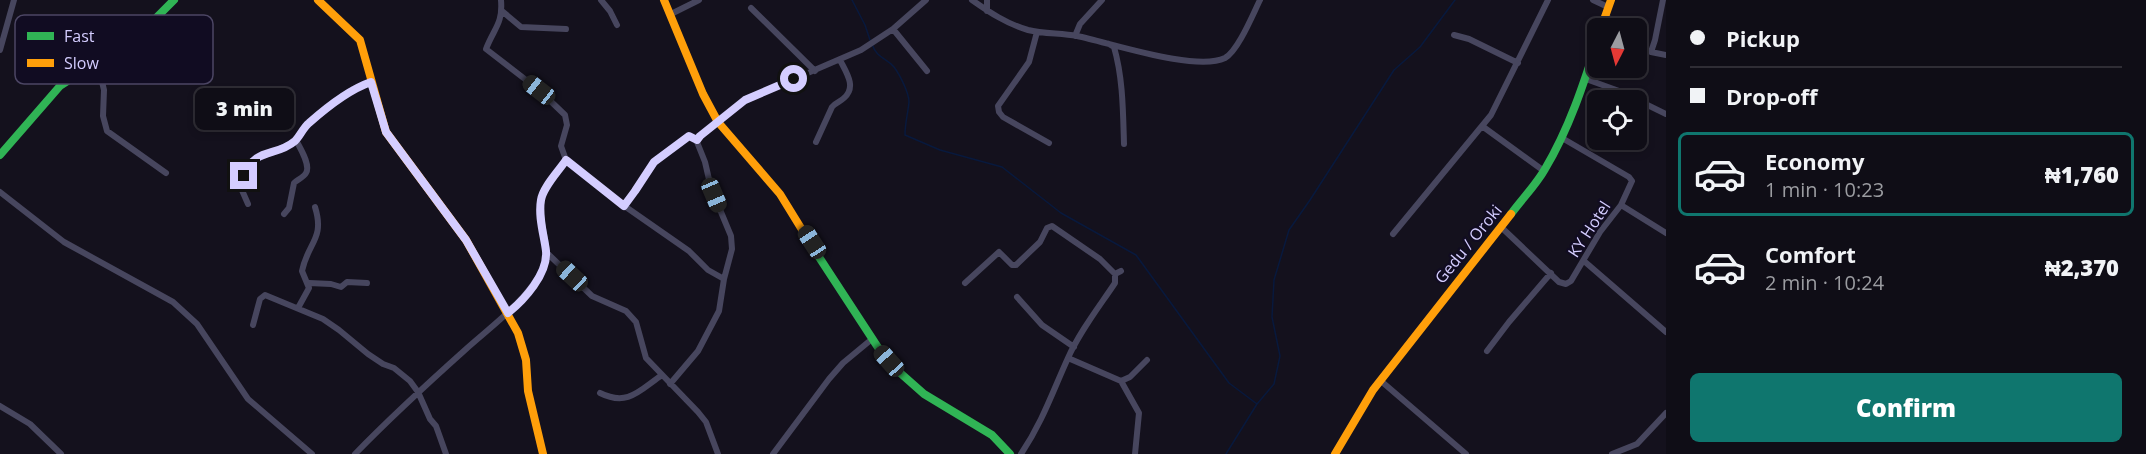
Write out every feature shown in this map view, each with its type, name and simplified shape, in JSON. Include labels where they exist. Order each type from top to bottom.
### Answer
[{"type":"street","points":[[0,50],[14,0]]},
{"type":"street","points":[[158,15],[174,0]]},
{"type":"street","points":[[318,0],[360,40],[386,132],[466,240],[518,333],[525,353],[528,391],[543,454]]},
{"type":"street","points":[[501,0],[500,21],[486,49],[539,90],[565,115],[567,125],[561,146],[566,160],[624,206],[689,251],[713,274],[724,279]]},
{"type":"street","points":[[601,0],[610,11],[616,25]]},
{"type":"street","points":[[664,0],[717,122],[780,194],[872,339],[897,371],[924,394],[992,435],[1010,454]]},
{"type":"street","points":[[671,14],[699,0]]},
{"type":"street","points":[[697,140],[745,100],[861,50],[893,29],[926,0]]},
{"type":"street","points":[[972,0],[992,15],[1037,32],[1075,36],[1178,60],[1202,62],[1227,57],[1234,49],[1260,0]]},
{"type":"street","points":[[987,0],[987,11]]},
{"type":"street","points":[[1075,36],[1080,24],[1102,0]]},
{"type":"street","points":[[1393,234],[1491,115],[1548,0]]},
{"type":"street","points":[[1593,0],[1608,7]]},
{"type":"street","points":[[1651,52],[1663,0]]},
{"type":"street","points":[[751,8],[815,71]]},
{"type":"street","points":[[502,11],[521,27],[566,29]]},
{"type":"street","points":[[893,29],[927,71]]},
{"type":"street","points":[[1037,32],[1029,62],[998,106],[1003,117],[1049,143]]},
{"type":"street","points":[[1454,35],[1468,39],[1518,63]]},
{"type":"street","points":[[1106,42],[1113,47],[1118,62],[1124,144]]},
{"type":"street","points":[[1647,50],[1666,55]]},
{"type":"street","points":[[816,142],[832,107],[836,102],[843,100],[849,92],[851,84],[840,60]]},
{"type":"street","name":"Gedu / Oroki","points":[[1335,454],[1358,414],[1381,381],[1544,171],[1562,138],[1587,76]]},
{"type":"street","points":[[1586,79],[1619,90],[1666,114]]},
{"type":"street","points":[[248,204],[241,188],[248,165],[255,158],[288,146],[296,140],[308,124],[353,89],[371,82]]},
{"type":"street","points":[[0,155],[63,84]]},
{"type":"street","points":[[103,84],[103,116],[107,131],[166,173]]},
{"type":"street","points":[[1482,126],[1544,171]]},
{"type":"street","points":[[624,206],[654,162],[689,136],[697,140],[711,188],[731,236],[732,249],[719,311],[698,351],[670,384]]},
{"type":"street","name":"KY Hotel","points":[[1551,273],[1559,282],[1569,284],[1600,232],[1621,205],[1631,185],[1629,177],[1562,138]]},
{"type":"street","points":[[284,214],[289,208],[294,183],[307,171],[296,140]]},
{"type":"street","points":[[355,454],[418,392],[519,303],[544,269],[546,252],[541,197],[566,160]]},
{"type":"street","points":[[0,192],[64,242],[173,302],[197,324],[248,399],[312,454]]},
{"type":"street","points":[[1621,205],[1666,233]]},
{"type":"street","points":[[298,308],[308,292],[309,284],[302,271],[309,249],[319,230],[315,207]]},
{"type":"street","points":[[965,284],[999,252],[1012,265],[1016,265],[1040,242],[1047,228],[1052,226],[1118,273],[1115,283],[1068,358],[1036,432],[1021,454]]},
{"type":"street","points":[[1487,351],[1551,273],[1501,226]]},
{"type":"street","points":[[546,252],[592,296],[618,307],[631,316],[640,328],[646,358],[706,422],[718,454]]},
{"type":"street","points":[[1584,261],[1666,332]]},
{"type":"street","points":[[309,284],[332,284],[340,287],[347,282],[367,283]]},
{"type":"street","points":[[253,325],[261,296],[269,296],[298,308],[339,330],[368,354],[401,373],[410,381],[436,426],[446,454]]},
{"type":"street","points":[[1017,297],[1042,325],[1074,347]]},
{"type":"street","points":[[773,454],[829,379],[843,363],[872,339]]},
{"type":"street","points":[[1068,358],[1121,381],[1139,413],[1135,454]]},
{"type":"street","points":[[1121,381],[1130,377],[1147,360]]},
{"type":"street","points":[[600,393],[616,399],[628,398],[662,375]]},
{"type":"street","points":[[1381,381],[1466,454]]},
{"type":"street","points":[[0,406],[30,424],[61,454]]},
{"type":"street","points":[[1612,454],[1637,444],[1666,413]]},
{"type":"waterway","points":[[852,0],[870,40]]},
{"type":"waterway","points":[[1226,454],[1257,404],[1274,384],[1280,356],[1272,317],[1274,280],[1289,230],[1394,70],[1420,47],[1455,0]]},
{"type":"waterway","points":[[872,44],[876,53],[894,67],[906,89],[909,102],[905,135],[940,150],[1002,167],[1061,213],[1136,255],[1229,383],[1257,404]]},
{"type":"traffic: fast","points":[[159,15],[174,0]]},
{"type":"traffic: fast","points":[[1511,214],[1554,154],[1569,122],[1587,71]]},
{"type":"traffic: fast","points":[[0,155],[63,84]]},
{"type":"traffic: fast","points":[[817,254],[881,352],[898,371],[924,394],[992,435],[1010,454]]},
{"type":"traffic: slow","points":[[318,0],[360,40],[386,132],[466,240],[518,333],[526,360],[528,391],[543,454]]},
{"type":"traffic: slow","points":[[664,0],[703,94],[718,122],[780,194],[817,254]]},
{"type":"traffic: slow","points":[[1605,18],[1611,0]]},
{"type":"traffic: slow","points":[[1335,454],[1373,390],[1511,214]]},
{"type":"route","points":[[244,176],[248,165],[255,158],[293,143],[308,124],[323,112],[353,89],[371,82],[386,132],[466,240],[508,313],[519,303],[544,269],[546,252],[540,206],[541,197],[566,160],[624,206],[654,162],[680,142],[689,136],[697,140],[745,100],[794,79]]}]
